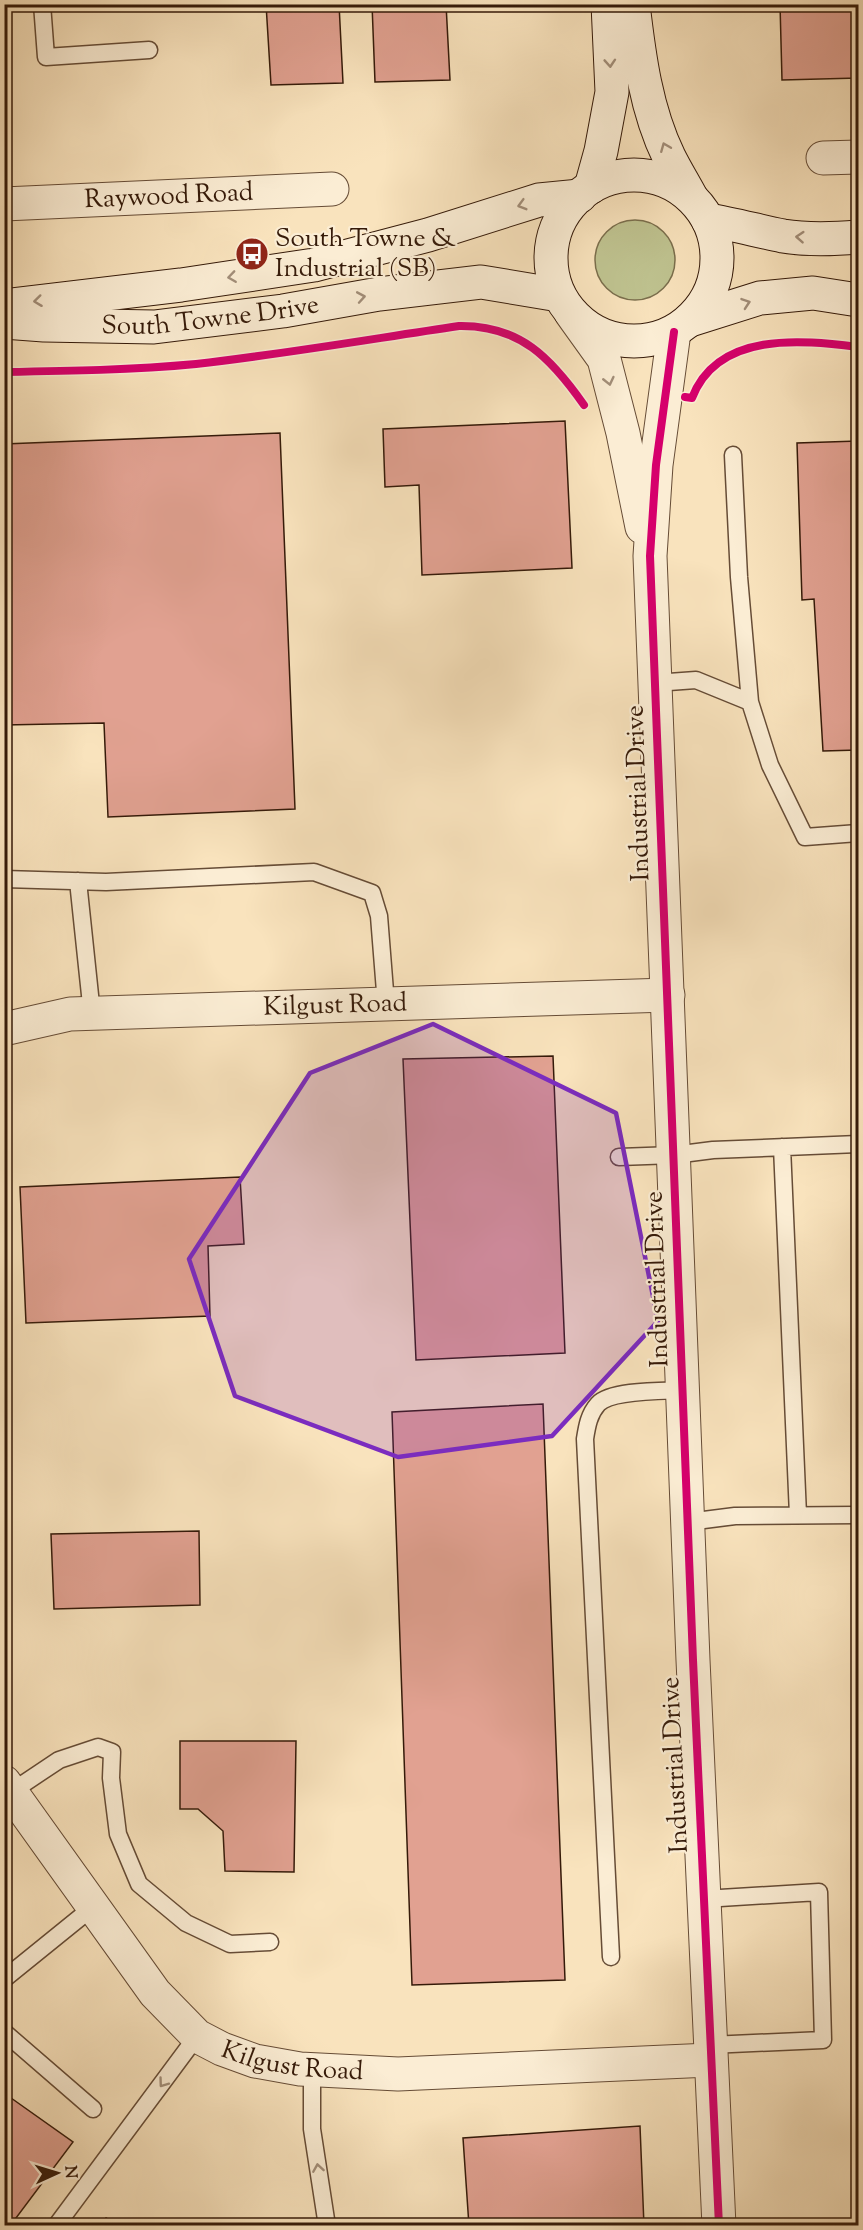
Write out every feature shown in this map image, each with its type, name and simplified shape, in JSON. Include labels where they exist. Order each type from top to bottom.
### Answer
[{"type":"street","points":[[585,191],[601,151],[612,92],[608,4]]},
{"type":"street","points":[[633,4],[639,56],[654,120],[669,155],[700,210],[716,246],[716,274],[707,299],[682,326]]},
{"type":"street","points":[[823,158],[858,157]]},
{"type":"street","points":[[858,237],[832,239],[784,236],[749,227],[700,210],[675,185],[655,177],[633,175],[612,178],[585,191],[572,202],[558,223],[551,246],[551,271],[565,304],[588,328],[608,338],[630,342],[652,340],[682,326],[760,298],[813,293],[858,300]]},
{"type":"street","name":"Raywood Road","points":[[4,204],[332,189]]},
{"type":"street","name":"South Towne Drive","points":[[4,306],[181,285],[314,265],[428,235],[539,200],[585,191]]},
{"type":"street","name":"South Towne Drive","points":[[4,322],[154,327],[283,311],[379,294],[481,282],[565,304]]},
{"type":"street","name":"Industrial Drive","points":[[565,304],[604,359],[650,556]]},
{"type":"street","name":"Industrial Drive","points":[[682,326],[658,445],[650,556],[688,1522],[719,2226]]},
{"type":"street","name":"Kilgust Road","points":[[4,1029],[70,1014],[668,995]]},
{"type":"street","name":"Kilgust Road","points":[[8,1787],[155,1993],[197,2036],[222,2049],[255,2061],[312,2070],[398,2074],[710,2053]]},
{"type":"lane","points":[[42,4],[46,57],[149,50]]},
{"type":"lane","points":[[733,455],[739,577],[750,702],[770,765],[805,837],[858,833]]},
{"type":"lane","points":[[655,683],[696,680],[750,702]]},
{"type":"lane","points":[[4,879],[106,882],[314,872],[372,893],[379,916],[386,1004]]},
{"type":"lane","points":[[78,881],[92,1014]]},
{"type":"lane","points":[[619,1157],[674,1155],[710,1150],[858,1144]]},
{"type":"lane","points":[[782,1147],[798,1515]]},
{"type":"lane","points":[[611,1957],[585,1439],[588,1419],[598,1404],[609,1396],[683,1390]]},
{"type":"lane","points":[[688,1522],[735,1516],[858,1515]]},
{"type":"lane","points":[[8,1787],[59,1760],[98,1747],[112,1752],[111,1778],[118,1834],[139,1884],[186,1923],[230,1944],[270,1942]]},
{"type":"lane","points":[[704,1899],[819,1892],[823,2040],[710,2053]]},
{"type":"lane","points":[[4,1979],[93,1907]]},
{"type":"lane","points":[[4,2032],[93,2109]]},
{"type":"lane","points":[[56,2226],[197,2036]]},
{"type":"lane","points":[[312,2070],[312,2129],[327,2226]]},
{"type":"highlighted area","points":[[433,1024],[616,1113],[658,1321],[552,1436],[398,1457],[235,1396],[189,1259],[310,1073]]},
{"type":"green space","points":[[627,220],[643,220],[664,231],[675,252],[675,268],[664,289],[643,300],[627,300],[613,294],[601,282],[595,268],[595,252],[601,238],[613,226]]},
{"type":"building","points":[[266,4],[339,4],[343,83],[271,85]]},
{"type":"building","points":[[372,4],[446,4],[450,80],[375,82]]},
{"type":"building","points":[[780,4],[858,4],[858,78],[782,80]]},
{"type":"building","points":[[565,421],[572,568],[422,575],[419,485],[385,487],[383,429]]},
{"type":"building","points":[[280,433],[295,809],[108,817],[104,723],[4,725],[4,444]]},
{"type":"building","points":[[858,441],[858,750],[823,751],[814,599],[802,600],[797,443]]},
{"type":"building","points":[[553,1056],[565,1353],[416,1360],[403,1059]]},
{"type":"building","points":[[240,1177],[244,1244],[208,1246],[210,1316],[26,1323],[20,1187]]},
{"type":"building","points":[[858,1299],[858,1358],[856,1359],[854,1300]]},
{"type":"building","points":[[543,1404],[565,1980],[412,1985],[392,1412]]},
{"type":"building","points":[[199,1531],[200,1605],[54,1609],[51,1534]]},
{"type":"building","points":[[180,1741],[296,1741],[294,1872],[225,1871],[223,1831],[198,1809],[180,1809]]},
{"type":"building","points":[[4,2093],[73,2142],[10,2226],[4,2226]]},
{"type":"building","points":[[640,2126],[644,2226],[469,2226],[463,2138]]},
{"type":"building","points":[[106,2218],[120,2226],[102,2226]]},
{"type":"cycle path","points":[[4,372],[76,371],[196,364],[459,326],[481,327],[500,331],[532,348],[559,373],[584,405]]},
{"type":"cycle path","points":[[674,332],[656,465],[650,556],[693,1660],[719,2226]]},
{"type":"cycle path","points":[[685,397],[692,398],[704,376],[721,361],[741,351],[787,342],[858,347]]},
{"type":"place","name":"South Towne & Industrial (SB)","points":[[252,254]]}]
